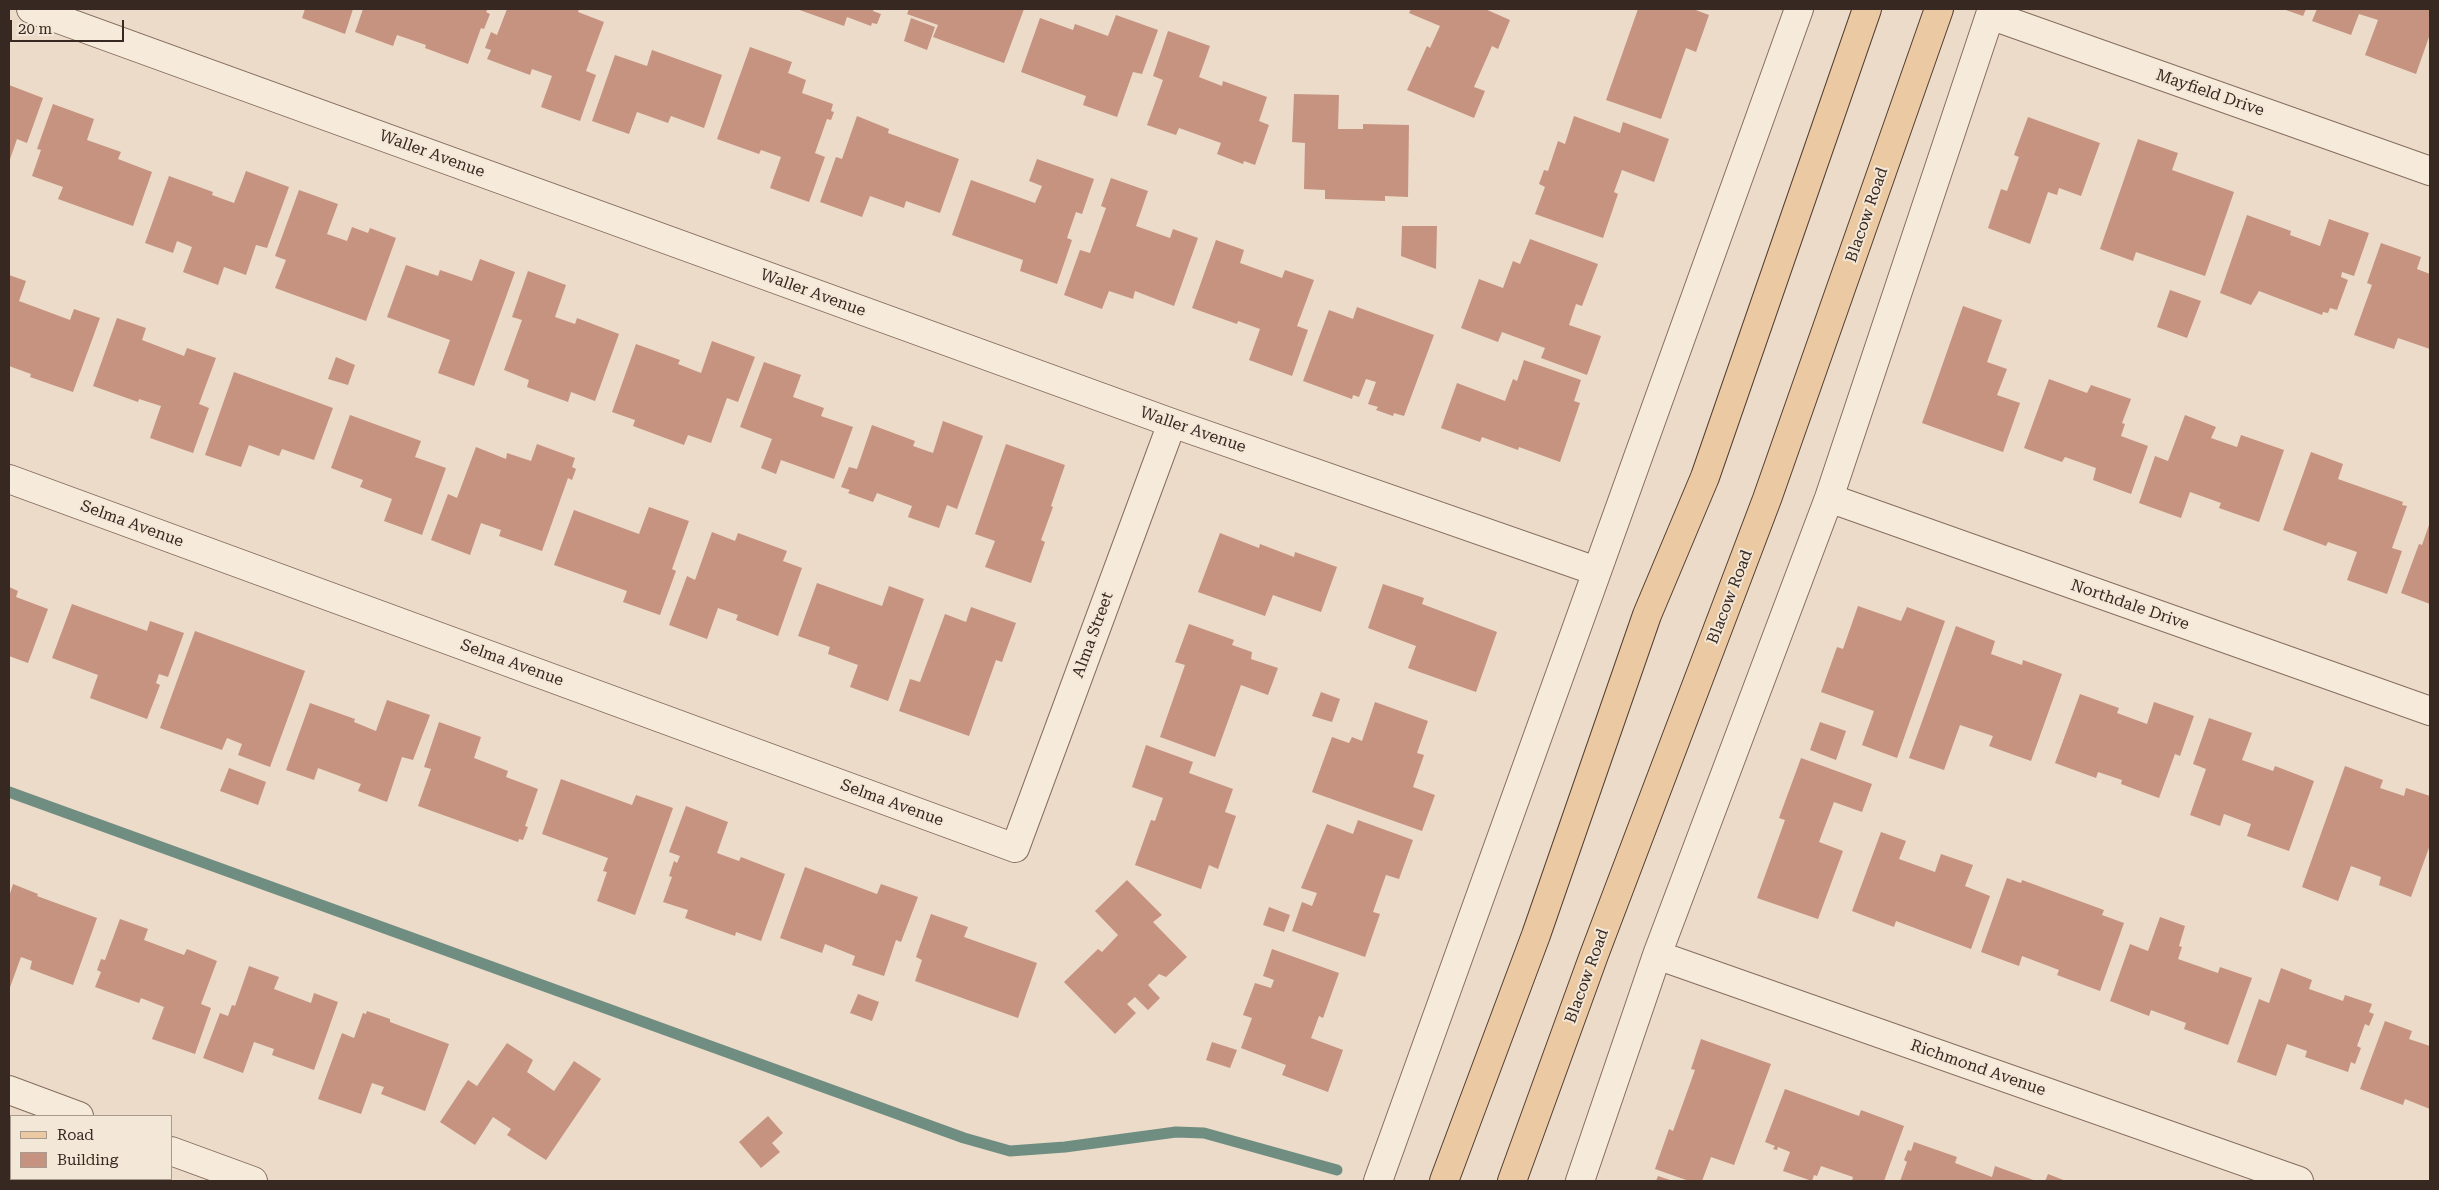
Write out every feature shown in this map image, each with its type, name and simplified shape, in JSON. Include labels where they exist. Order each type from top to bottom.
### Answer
[{"type":"main road","points":[[1444,1181],[1536,935],[1648,615],[1705,477],[1867,9]]},
{"type":"main road","name":"Blacow Road","points":[[1512,1181],[1594,955],[1767,499],[1939,9]]},
{"type":"street","name":"Waller Avenue","points":[[31,9],[1172,423],[1596,571]]},
{"type":"street","points":[[1378,1181],[1798,9]]},
{"type":"street","points":[[1580,1181],[1657,955],[1829,498],[1991,12]]},
{"type":"street","name":"Mayfield Drive","points":[[1991,12],[2430,171]]},
{"type":"street","name":"Alma Street","points":[[1015,848],[1172,423]]},
{"type":"street","name":"Selma Avenue","points":[[9,479],[1015,848]]},
{"type":"street","name":"Northdale Drive","points":[[1829,498],[2430,711]]},
{"type":"street","name":"Richmond Avenue","points":[[1657,955],[2299,1181]]},
{"type":"street","points":[[9,1090],[76,1115]]},
{"type":"street","points":[[172,1151],[253,1181]]},
{"type":"building","points":[[305,9],[353,9],[345,34],[302,18]]},
{"type":"building","points":[[363,9],[488,9],[486,12],[490,14],[484,29],[481,28],[468,64],[425,48],[426,45],[397,35],[393,46],[355,32]]},
{"type":"building","points":[[507,9],[579,9],[578,12],[604,22],[586,71],[596,75],[580,121],[541,107],[552,76],[532,69],[530,75],[487,59],[491,50],[485,48],[491,32],[497,35]]},
{"type":"building","points":[[797,9],[874,9],[873,11],[881,14],[877,24],[872,23],[871,26],[847,17],[844,26]]},
{"type":"building","points":[[909,9],[1024,9],[1004,63],[933,37],[938,25],[907,14]]},
{"type":"building","points":[[1411,9],[1485,9],[1510,20],[1498,49],[1492,46],[1474,87],[1485,91],[1474,118],[1407,90],[1427,46],[1430,48],[1440,26],[1409,13]]},
{"type":"building","points":[[1638,9],[1693,9],[1709,15],[1696,52],[1686,48],[1661,119],[1606,100]]},
{"type":"building","points":[[2283,9],[2306,9],[2303,16]]},
{"type":"building","points":[[2317,9],[2430,9],[2430,34],[2416,74],[2365,55],[2378,20],[2359,14],[2351,35],[2312,21]]},
{"type":"building","points":[[1116,15],[1158,30],[1142,74],[1133,72],[1117,117],[1083,105],[1086,96],[1021,72],[1040,18],[1073,30],[1075,24],[1108,36]]},
{"type":"building","points":[[911,18],[935,27],[927,50],[904,41]]},
{"type":"building","points":[[1168,31],[1210,46],[1199,77],[1222,86],[1223,81],[1267,97],[1259,121],[1269,125],[1255,165],[1244,161],[1243,164],[1217,154],[1221,143],[1179,128],[1176,135],[1147,125],[1163,80],[1153,76]]},
{"type":"building","points":[[750,47],[792,62],[788,73],[806,80],[802,93],[833,104],[831,111],[834,112],[831,120],[827,119],[815,153],[825,157],[809,202],[770,188],[781,157],[761,150],[759,154],[717,139]]},
{"type":"building","points":[[652,50],[722,75],[704,128],[671,116],[668,123],[637,112],[629,134],[592,121],[615,55],[647,66]]},
{"type":"building","points":[[9,85],[43,98],[27,143],[17,139],[9,162]]},
{"type":"building","points":[[1294,94],[1339,95],[1338,129],[1363,129],[1363,124],[1409,125],[1408,197],[1385,196],[1385,201],[1325,199],[1325,190],[1304,189],[1305,143],[1292,142]]},
{"type":"building","points":[[53,104],[94,119],[87,140],[121,152],[118,159],[152,172],[133,226],[58,199],[63,187],[32,176],[41,150],[37,149]]},
{"type":"building","points":[[857,116],[889,129],[888,133],[959,159],[940,213],[906,201],[904,208],[870,196],[862,217],[820,202],[836,157],[842,159]]},
{"type":"building","points":[[1574,116],[1620,133],[1623,122],[1669,139],[1654,182],[1622,170],[1614,192],[1618,194],[1603,238],[1535,214],[1545,187],[1539,184],[1544,170],[1548,171],[1558,141],[1565,144]]},
{"type":"building","points":[[2028,117],[2100,143],[2081,196],[2059,188],[2057,195],[2048,192],[2030,244],[1988,228],[2001,189],[2007,191],[2019,157],[2014,155]]},
{"type":"building","points":[[2138,139],[2178,153],[2172,170],[2234,192],[2205,276],[2136,252],[2133,261],[2100,249]]},
{"type":"building","points":[[1037,159],[1094,179],[1082,214],[1076,212],[1067,238],[1072,240],[1057,284],[1020,271],[1023,260],[952,235],[971,180],[1035,203],[1042,186],[1029,181]]},
{"type":"building","points":[[246,171],[289,187],[267,248],[256,245],[246,275],[224,267],[218,285],[183,272],[192,247],[177,241],[173,253],[145,243],[169,176],[213,192],[212,195],[234,203]]},
{"type":"building","points":[[1111,178],[1148,191],[1136,226],[1170,238],[1173,229],[1198,238],[1174,306],[1135,291],[1133,299],[1109,291],[1102,309],[1064,295],[1080,250],[1090,253],[1106,208],[1101,206]]},
{"type":"building","points":[[299,190],[338,204],[327,234],[347,241],[352,227],[368,233],[370,228],[396,238],[366,321],[275,288],[286,260],[275,256]]},
{"type":"building","points":[[2247,215],[2291,231],[2290,235],[2320,246],[2329,219],[2369,233],[2354,276],[2342,272],[2341,277],[2348,280],[2337,310],[2330,308],[2328,313],[2323,312],[2322,315],[2259,291],[2251,305],[2220,293]]},
{"type":"building","points":[[1402,226],[1437,226],[1436,269],[1401,256]]},
{"type":"building","points":[[1530,239],[1598,264],[1582,306],[1576,304],[1569,325],[1601,336],[1587,375],[1541,358],[1545,348],[1502,332],[1498,342],[1461,328],[1479,279],[1503,288],[1513,261],[1520,264]]},
{"type":"building","points":[[1216,240],[1244,250],[1240,263],[1282,278],[1285,270],[1314,280],[1297,326],[1308,330],[1292,376],[1249,360],[1260,329],[1238,321],[1237,324],[1192,308]]},
{"type":"building","points":[[2381,243],[2421,257],[2417,269],[2430,274],[2430,349],[2398,338],[2394,349],[2354,335],[2372,285],[2367,283]]},
{"type":"building","points":[[480,259],[515,272],[474,386],[438,373],[450,340],[387,317],[406,265],[438,276],[440,270],[472,281]]},
{"type":"building","points":[[528,271],[566,285],[555,317],[575,324],[577,318],[619,334],[595,401],[571,392],[568,402],[527,387],[529,380],[504,370],[522,320],[512,317]]},
{"type":"building","points":[[9,275],[26,281],[19,301],[70,320],[74,309],[100,318],[73,392],[30,377],[31,374],[9,366]]},
{"type":"building","points":[[2170,290],[2201,301],[2187,338],[2157,327]]},
{"type":"building","points":[[1963,306],[2002,320],[1987,362],[2007,369],[1997,395],[2020,403],[2003,452],[1922,423]]},
{"type":"building","points":[[1357,307],[1434,335],[1404,416],[1394,413],[1393,416],[1376,410],[1378,407],[1368,404],[1376,382],[1366,379],[1359,397],[1353,395],[1352,399],[1303,381],[1329,310],[1353,319]]},
{"type":"building","points":[[117,318],[146,328],[142,340],[184,356],[187,348],[216,358],[199,404],[209,408],[193,453],[150,438],[161,406],[139,399],[138,402],[93,386]]},
{"type":"building","points":[[712,341],[755,357],[738,402],[727,398],[711,443],[688,435],[684,445],[633,426],[635,420],[612,412],[636,344],[680,360],[678,364],[701,373]]},
{"type":"building","points":[[336,357],[355,365],[348,385],[328,379]]},
{"type":"building","points":[[1524,360],[1581,380],[1574,401],[1580,403],[1560,462],[1519,447],[1518,450],[1482,437],[1480,442],[1441,428],[1457,383],[1505,401],[1513,379],[1517,381]]},
{"type":"building","points":[[764,362],[801,375],[793,397],[824,408],[821,416],[853,427],[834,479],[781,460],[776,474],[761,468],[772,439],[740,427]]},
{"type":"building","points":[[234,372],[333,408],[314,460],[282,449],[279,456],[249,445],[241,467],[205,455]]},
{"type":"building","points":[[2049,379],[2087,393],[2091,385],[2131,399],[2122,423],[2125,424],[2121,436],[2148,446],[2131,494],[2093,480],[2096,468],[2065,457],[2062,462],[2024,448]]},
{"type":"building","points":[[350,415],[421,441],[415,457],[446,468],[422,535],[384,521],[392,499],[360,487],[363,480],[331,468]]},
{"type":"building","points":[[2185,415],[2216,427],[2211,438],[2237,447],[2241,435],[2284,450],[2259,522],[2219,508],[2221,503],[2190,492],[2181,518],[2139,503],[2155,456],[2168,461]]},
{"type":"building","points":[[943,421],[983,436],[957,509],[947,505],[939,528],[908,517],[912,506],[877,493],[873,502],[848,493],[850,490],[841,487],[849,467],[857,469],[872,425],[915,441],[913,446],[933,453]]},
{"type":"building","points":[[537,444],[575,458],[572,467],[576,469],[572,480],[568,478],[542,551],[499,536],[501,530],[481,523],[470,555],[431,540],[448,494],[457,498],[476,447],[506,459],[507,453],[531,461]]},
{"type":"building","points":[[1006,444],[1065,465],[1041,540],[1045,542],[1031,583],[985,567],[995,541],[975,534]]},
{"type":"building","points":[[2311,452],[2343,464],[2338,479],[2403,502],[2402,505],[2407,506],[2392,548],[2402,551],[2387,594],[2347,580],[2357,552],[2328,542],[2326,546],[2283,530]]},
{"type":"building","points":[[649,507],[689,521],[672,569],[676,571],[660,615],[623,602],[627,591],[554,565],[574,510],[639,534]]},
{"type":"building","points":[[2430,522],[2430,604],[2401,593],[2419,544],[2422,545]]},
{"type":"building","points":[[712,532],[735,541],[738,533],[787,551],[783,561],[802,568],[778,636],[736,620],[738,615],[718,608],[707,639],[669,625],[687,576],[695,580]]},
{"type":"building","points":[[1220,533],[1259,548],[1260,544],[1294,557],[1295,552],[1337,567],[1321,612],[1273,595],[1265,616],[1198,592]]},
{"type":"building","points":[[817,583],[882,606],[889,586],[924,599],[888,701],[850,687],[858,665],[828,654],[830,647],[798,636]]},
{"type":"building","points":[[1383,584],[1424,598],[1422,604],[1497,632],[1476,692],[1408,668],[1416,646],[1368,628]]},
{"type":"building","points":[[9,587],[18,591],[16,597],[48,609],[28,663],[9,656]]},
{"type":"building","points":[[72,604],[147,631],[150,621],[184,633],[168,677],[159,674],[156,683],[160,685],[147,719],[90,698],[98,675],[52,658]]},
{"type":"building","points":[[1858,606],[1901,621],[1907,607],[1945,621],[1897,758],[1862,745],[1874,711],[1821,692],[1837,647],[1843,649]]},
{"type":"building","points":[[971,607],[1016,623],[1002,662],[996,660],[969,736],[899,711],[910,679],[920,682],[945,614],[966,622]]},
{"type":"building","points":[[1189,624],[1234,640],[1232,645],[1252,652],[1251,659],[1278,668],[1268,695],[1241,685],[1215,757],[1160,737],[1185,665],[1175,662]]},
{"type":"building","points":[[1956,626],[1995,641],[1991,654],[2022,665],[2023,660],[2062,674],[2031,761],[1989,746],[1993,736],[1960,725],[1944,770],[1909,758]]},
{"type":"building","points":[[195,631],[305,671],[270,767],[238,755],[242,744],[227,738],[222,750],[160,728]]},
{"type":"building","points":[[1321,692],[1340,699],[1332,722],[1312,716]]},
{"type":"building","points":[[2080,694],[2119,708],[2117,713],[2147,724],[2154,702],[2194,716],[2180,756],[2175,754],[2159,798],[2121,784],[2122,780],[2098,772],[2096,778],[2055,763]]},
{"type":"building","points":[[387,700],[430,715],[413,760],[402,757],[387,802],[358,791],[361,784],[318,768],[314,780],[286,770],[310,703],[355,719],[354,722],[376,731]]},
{"type":"building","points":[[1375,702],[1428,721],[1417,753],[1424,755],[1413,787],[1435,795],[1422,831],[1312,792],[1332,737],[1349,743],[1352,737],[1362,741]]},
{"type":"building","points":[[2209,718],[2252,733],[2242,760],[2273,771],[2275,766],[2314,781],[2289,851],[2247,836],[2251,824],[2224,814],[2220,826],[2190,815],[2206,769],[2193,764]]},
{"type":"building","points":[[439,722],[481,737],[474,758],[508,771],[506,777],[538,789],[525,826],[528,827],[523,840],[519,839],[518,842],[418,806],[431,769],[424,767]]},
{"type":"building","points":[[1820,722],[1846,731],[1836,760],[1810,750]]},
{"type":"building","points":[[1146,745],[1193,762],[1189,773],[1233,789],[1225,812],[1236,816],[1218,869],[1209,865],[1201,889],[1135,865],[1151,820],[1155,821],[1163,798],[1132,787]]},
{"type":"building","points":[[1801,758],[1872,784],[1862,812],[1834,802],[1819,842],[1843,851],[1818,919],[1757,898],[1785,820],[1779,818]]},
{"type":"building","points":[[2345,766],[2383,780],[2380,788],[2404,796],[2406,788],[2430,796],[2430,845],[2411,897],[2379,885],[2381,877],[2351,866],[2338,901],[2302,887]]},
{"type":"building","points":[[229,768],[266,782],[258,805],[220,791]]},
{"type":"building","points":[[561,779],[632,805],[636,795],[673,808],[635,915],[597,901],[607,872],[603,871],[608,858],[542,834]]},
{"type":"building","points":[[686,806],[728,822],[717,853],[739,861],[741,857],[785,874],[761,941],[736,932],[735,936],[685,918],[688,910],[663,902],[672,877],[669,876],[674,861],[677,863],[680,856],[669,852]]},
{"type":"building","points":[[1358,820],[1413,840],[1399,879],[1386,875],[1373,912],[1380,914],[1365,957],[1292,931],[1302,902],[1312,906],[1317,893],[1301,888],[1327,824],[1353,834]]},
{"type":"building","points":[[1881,832],[1906,841],[1899,859],[1935,872],[1941,854],[1973,865],[1965,886],[1990,896],[1971,949],[1896,921],[1894,927],[1852,911]]},
{"type":"building","points":[[805,867],[877,894],[881,884],[918,897],[901,942],[896,940],[884,976],[852,965],[855,956],[825,944],[822,953],[780,938]]},
{"type":"building","points":[[2007,878],[2021,883],[2022,880],[2104,910],[2102,915],[2124,923],[2100,991],[2057,975],[2059,970],[2022,956],[2019,966],[1981,952]]},
{"type":"building","points":[[1127,880],[1162,915],[1153,922],[1187,957],[1166,977],[1159,974],[1148,985],[1160,998],[1148,1010],[1135,997],[1127,1004],[1136,1013],[1115,1034],[1064,982],[1098,949],[1102,952],[1118,935],[1095,911]]},
{"type":"building","points":[[13,884],[38,894],[37,896],[97,918],[73,985],[30,969],[32,961],[21,957],[9,990],[9,897]]},
{"type":"building","points":[[1269,907],[1290,915],[1284,932],[1263,925]]},
{"type":"building","points":[[931,914],[968,927],[964,937],[1037,963],[1018,1018],[915,981],[922,960],[916,957]]},
{"type":"building","points":[[2160,917],[2185,926],[2179,946],[2182,947],[2178,959],[2218,973],[2220,967],[2252,978],[2228,1045],[2184,1029],[2186,1023],[2151,1010],[2149,1016],[2110,1001],[2130,944],[2148,951]]},
{"type":"building","points":[[120,919],[148,929],[144,940],[184,955],[187,949],[217,961],[201,1004],[211,1008],[195,1054],[152,1039],[164,1007],[141,998],[139,1003],[95,987],[101,972],[97,970],[101,959],[105,960]]},
{"type":"building","points":[[1272,949],[1339,973],[1323,1018],[1319,1016],[1311,1038],[1343,1050],[1328,1092],[1282,1075],[1286,1065],[1241,1048],[1252,1018],[1243,1015],[1255,983],[1271,988],[1274,980],[1263,976]]},
{"type":"building","points":[[249,966],[279,977],[274,989],[311,1003],[314,993],[338,1002],[314,1070],[272,1055],[274,1049],[254,1042],[243,1073],[203,1058],[220,1013],[228,1016],[232,1005],[235,1006]]},
{"type":"building","points":[[2281,968],[2312,980],[2309,989],[2343,1001],[2345,995],[2372,1004],[2369,1012],[2374,1014],[2369,1026],[2365,1024],[2357,1046],[2361,1048],[2355,1064],[2351,1062],[2348,1072],[2305,1057],[2307,1051],[2287,1044],[2276,1076],[2237,1062],[2259,999],[2269,1003]]},
{"type":"building","points":[[858,994],[879,1002],[872,1021],[850,1013]]},
{"type":"building","points":[[367,1011],[390,1019],[390,1022],[449,1044],[425,1111],[381,1094],[384,1087],[372,1083],[361,1114],[318,1099],[342,1033],[354,1038],[363,1013],[366,1014]]},
{"type":"building","points":[[2385,1021],[2412,1031],[2409,1039],[2430,1046],[2430,1109],[2405,1099],[2403,1105],[2360,1089]]},
{"type":"building","points":[[1701,1039],[1771,1064],[1734,1165],[1711,1157],[1702,1181],[1689,1181],[1655,1169],[1669,1129],[1673,1131],[1695,1070],[1691,1069]]},
{"type":"building","points":[[1212,1042],[1237,1050],[1230,1068],[1206,1060]]},
{"type":"building","points":[[507,1043],[533,1060],[527,1072],[554,1091],[574,1061],[601,1079],[546,1160],[507,1135],[511,1129],[493,1117],[475,1145],[440,1122],[468,1080],[477,1086]]},
{"type":"building","points":[[1785,1089],[1859,1116],[1861,1110],[1904,1126],[1884,1181],[1852,1181],[1853,1177],[1821,1166],[1817,1176],[1814,1175],[1812,1181],[1783,1171],[1790,1152],[1778,1147],[1777,1150],[1773,1149],[1775,1146],[1765,1142]]},
{"type":"building","points":[[768,1116],[783,1133],[772,1143],[780,1152],[761,1168],[739,1142]]},
{"type":"building","points":[[1914,1142],[1957,1157],[1955,1163],[1992,1177],[1995,1166],[2036,1181],[1900,1181],[1907,1162],[1904,1160],[1908,1150],[1911,1151]]},
{"type":"building","points":[[2048,1174],[2066,1181],[2045,1181]]},
{"type":"building","points":[[1658,1176],[1673,1181],[1656,1181]]},
{"type":"waterway","points":[[9,792],[964,1138],[1010,1151],[1065,1147],[1176,1132],[1204,1133],[1337,1170]]}]
